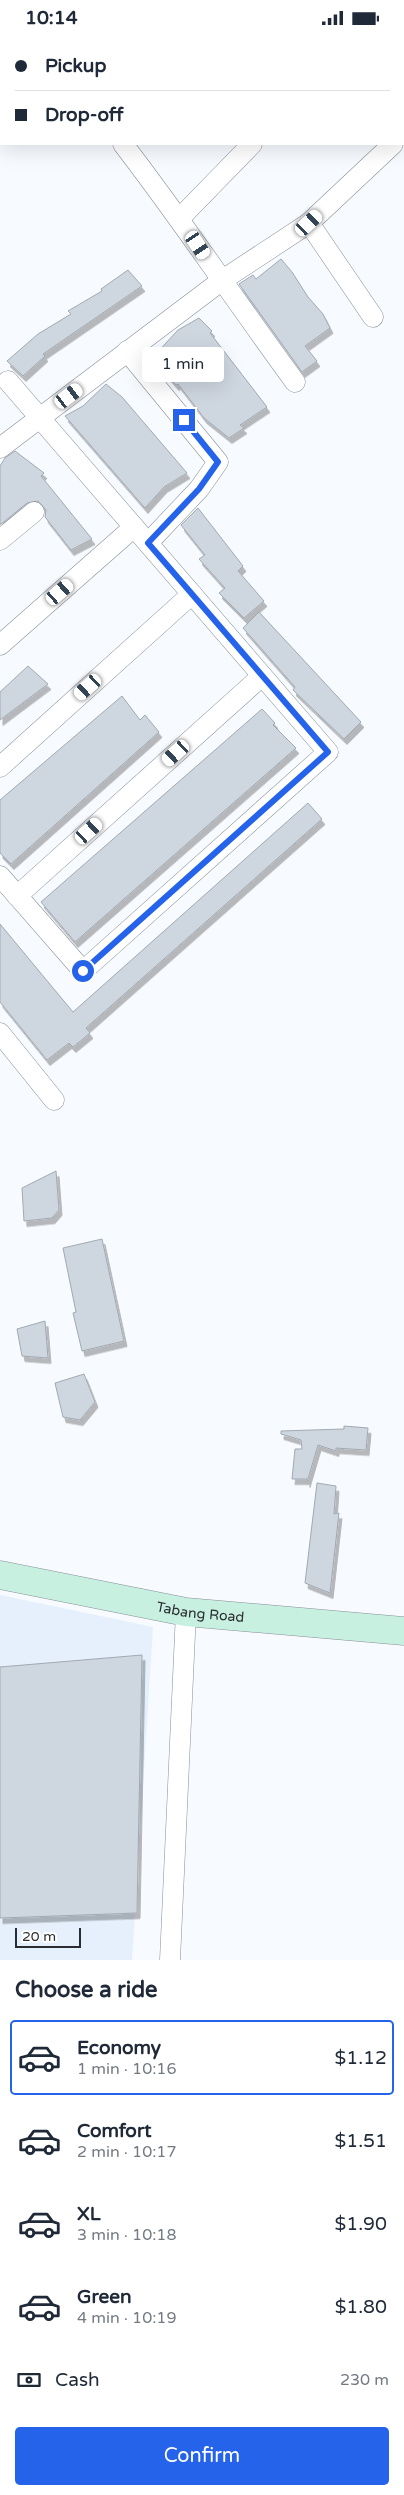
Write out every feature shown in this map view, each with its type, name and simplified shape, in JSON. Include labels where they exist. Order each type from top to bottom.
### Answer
[{"type":"main road","name":"Tabang Road","points":[[0,1575],[186,1612],[404,1631]]},
{"type":"street","points":[[124,145],[180,218],[221,281],[295,382]]},
{"type":"street","points":[[180,218],[251,145]]},
{"type":"street","points":[[0,448],[221,281],[309,223],[392,145]]},
{"type":"street","points":[[309,223],[373,317]]},
{"type":"street","points":[[127,351],[218,462],[199,489],[148,543]]},
{"type":"street","points":[[0,876],[83,971],[328,752],[8,381]]},
{"type":"street","points":[[0,540],[34,512]]},
{"type":"street","points":[[0,645],[134,527]]},
{"type":"street","points":[[0,767],[192,594]]},
{"type":"street","points":[[17,896],[262,676]]},
{"type":"street","points":[[4,1045],[54,1100]]},
{"type":"street","points":[[170,1960],[186,1612]]},
{"type":"shaded area","points":[[0,1595],[153,1627],[132,1960],[0,1960]]},
{"type":"building","points":[[281,259],[308,297],[323,314],[330,328],[305,346],[317,361],[302,372],[239,284],[253,275],[256,279]]},
{"type":"building","points":[[128,270],[142,286],[43,354],[45,356],[23,376],[7,361],[38,334],[71,314],[68,311],[102,291],[101,289]]},
{"type":"building","points":[[199,318],[212,331],[210,333],[267,407],[240,425],[244,428],[229,438],[204,418],[178,384],[176,385],[162,369],[154,356],[178,330]]},
{"type":"building","points":[[106,384],[122,397],[187,473],[164,487],[145,508],[65,416],[83,406]]},
{"type":"building","points":[[15,451],[44,473],[41,476],[92,539],[71,550],[45,517],[46,510],[38,501],[27,503],[0,525],[0,466],[5,458]]},
{"type":"building","points":[[198,508],[243,566],[238,571],[264,601],[244,618],[219,593],[225,588],[199,559],[205,555],[181,525]]},
{"type":"building","points":[[259,612],[361,722],[344,739],[293,690],[295,687],[243,628]]},
{"type":"building","points":[[28,666],[48,684],[0,720],[0,692]]},
{"type":"building","points":[[122,696],[140,720],[145,715],[159,732],[11,864],[0,853],[0,800]]},
{"type":"building","points":[[262,709],[275,723],[273,725],[296,748],[75,942],[41,902]]},
{"type":"building","points":[[308,803],[322,819],[86,1028],[90,1033],[73,1047],[69,1043],[47,1060],[0,1002],[0,924],[73,1012]]},
{"type":"building","points":[[56,1171],[59,1210],[52,1218],[24,1221],[22,1188]]},
{"type":"building","points":[[102,1239],[124,1341],[82,1351],[73,1313],[76,1312],[63,1248]]},
{"type":"building","points":[[45,1321],[48,1358],[22,1356],[17,1329]]},
{"type":"building","points":[[84,1374],[95,1402],[80,1420],[63,1417],[55,1383]]},
{"type":"building","points":[[344,1426],[368,1428],[366,1450],[336,1448],[336,1451],[318,1445],[307,1482],[307,1479],[292,1479],[295,1449],[302,1449],[301,1440],[281,1434],[281,1431],[344,1429]]},
{"type":"building","points":[[317,1483],[336,1486],[334,1514],[339,1513],[330,1593],[305,1583]]},
{"type":"building","points":[[142,1655],[137,1913],[0,1918],[0,1667]]},
{"type":"route","points":[[83,971],[328,752],[148,543],[199,489],[218,462],[184,420]]}]
